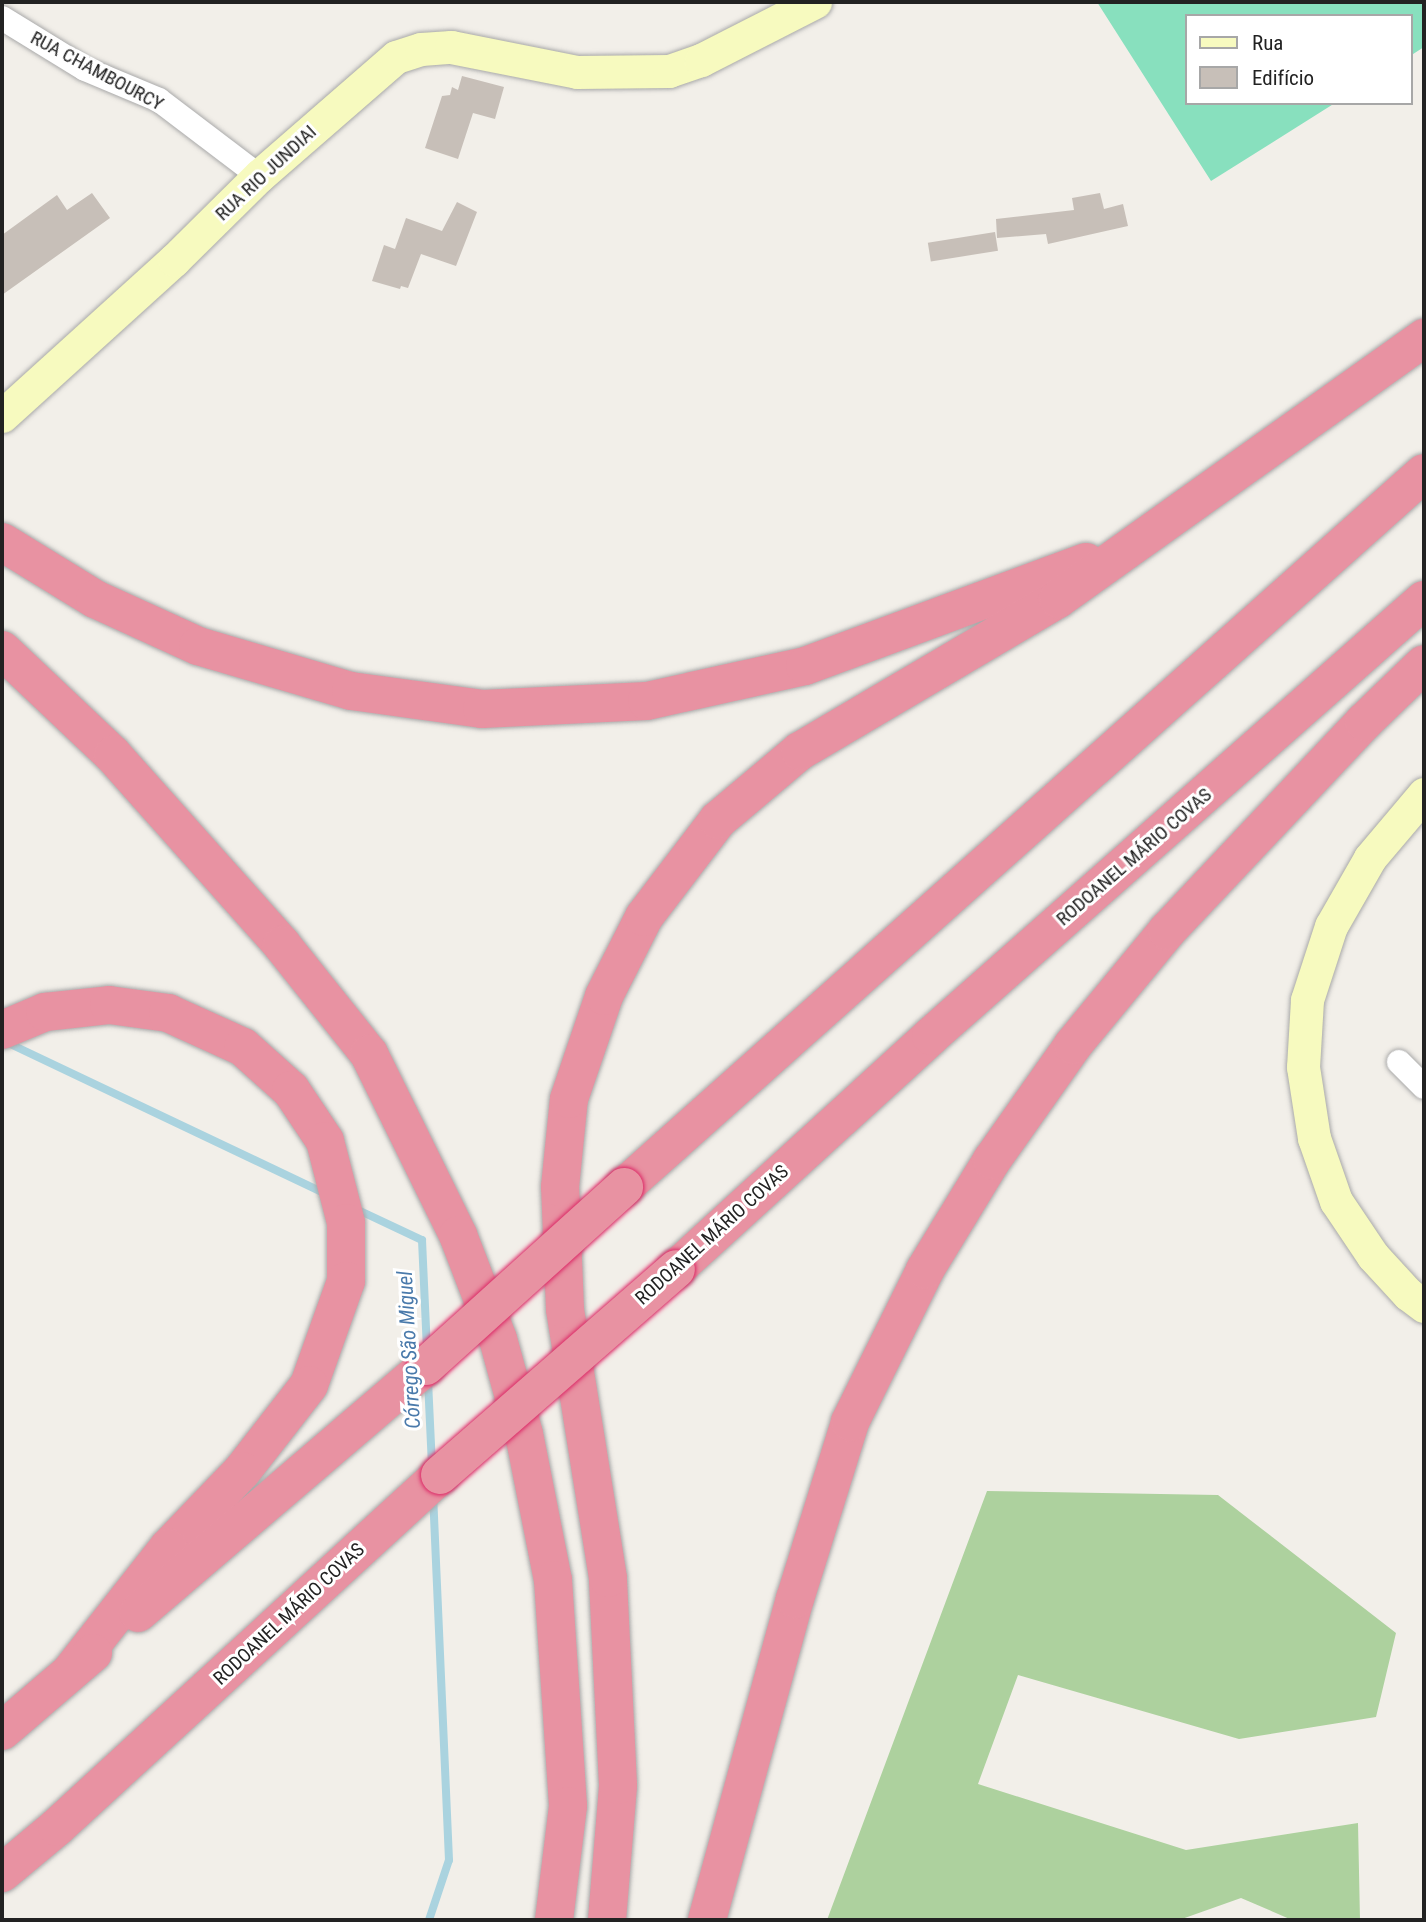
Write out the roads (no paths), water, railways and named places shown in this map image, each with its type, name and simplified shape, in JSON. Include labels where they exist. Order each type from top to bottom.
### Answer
[{"type":"highway","points":[[607,1920],[618,1785],[608,1578],[565,1309],[560,1187],[569,1099],[604,996],[644,917],[718,820],[800,751],[1058,599],[1424,338]]},
{"type":"highway","points":[[2,1731],[426,1366],[1424,473]]},
{"type":"highway","points":[[2,542],[95,599],[198,646],[351,691],[482,709],[647,701],[805,666],[1144,540]]},
{"type":"highway","name":"RODOANEL MÁRIO COVAS","points":[[2,1873],[57,1827],[440,1475],[676,1269],[941,1027],[1424,600]]},
{"type":"highway","points":[[2,650],[113,755],[282,945],[369,1054],[458,1235],[501,1351],[524,1434],[553,1580],[568,1806],[554,1920]]},
{"type":"highway","points":[[707,1920],[795,1600],[850,1422],[925,1270],[992,1160],[1073,1045],[1150,951],[1364,722],[1424,664]]},
{"type":"highway","points":[[2,1030],[45,1012],[109,1005],[168,1013],[243,1047],[291,1090],[325,1142],[346,1223],[346,1281],[309,1385],[242,1471],[169,1548],[72,1670]]},
{"type":"main road","name":"RUA RIO JUNDIAI","points":[[2,416],[174,260],[259,176],[396,57],[408,52],[451,47],[577,72],[669,71],[701,61],[815,2]]},
{"type":"main road","points":[[1424,794],[1370,859],[1331,926],[1307,1000],[1303,1067],[1314,1138],[1336,1201],[1373,1256],[1408,1294],[1424,1306]]},
{"type":"street","name":"RUA CHAMBOURCY","points":[[2,18],[85,69],[159,100],[259,176]]},
{"type":"street","points":[[1399,1062],[1424,1087]]},
{"type":"waterway","name":"Córrego São Miguel","points":[[6,1042],[326,1194]]},
{"type":"waterway","name":"Córrego São Miguel","points":[[356,1209],[422,1240],[427,1351]]},
{"type":"waterway","name":"Córrego São Miguel","points":[[428,1381],[432,1466]]},
{"type":"waterway","name":"Córrego São Miguel","points":[[429,1920],[449,1860],[433,1496]]}]
